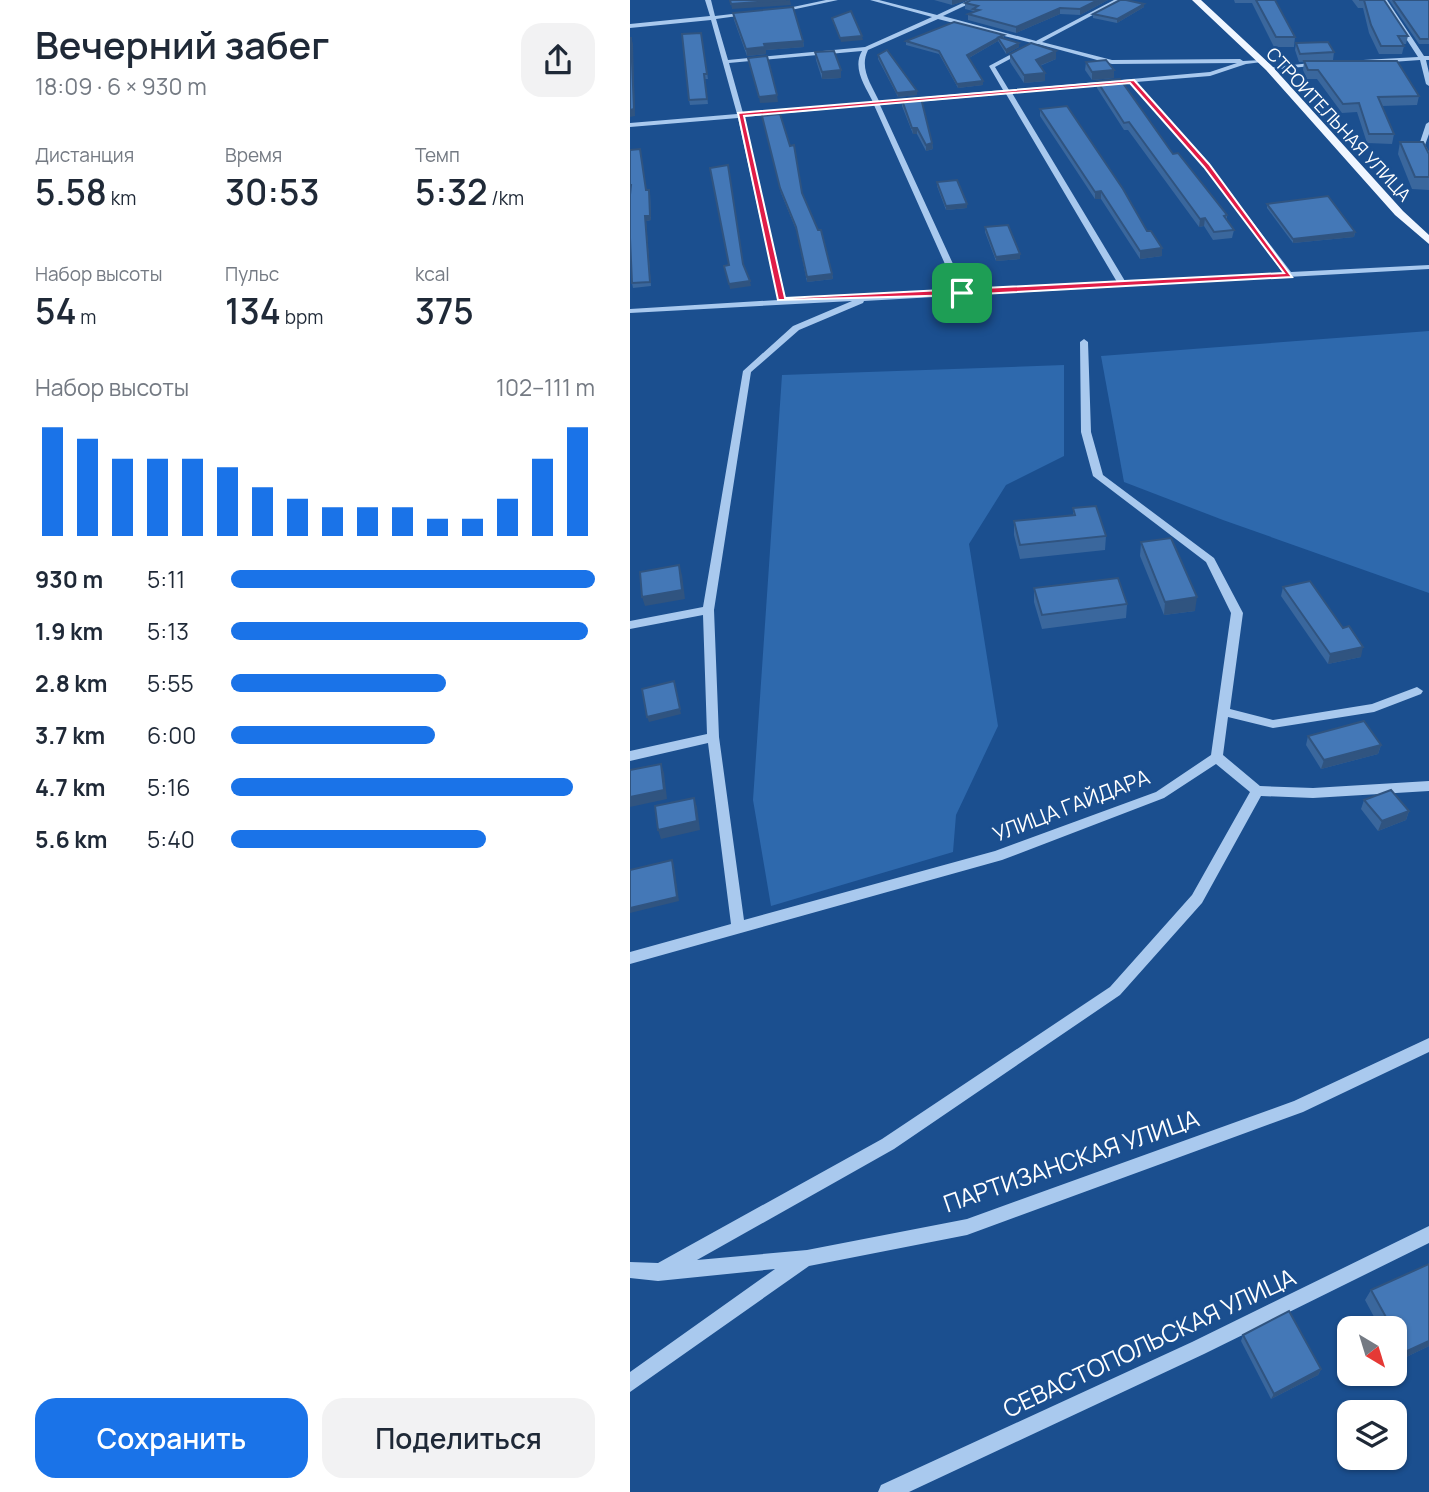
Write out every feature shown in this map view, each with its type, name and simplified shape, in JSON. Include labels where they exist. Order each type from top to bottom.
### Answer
[{"type":"main road","name":"СТРОИТЕЛЬНАЯ УЛИЦА","points":[[1195,0],[1269,68],[1399,213],[1427,236]]},
{"type":"street","points":[[708,0],[740,114],[782,300]]},
{"type":"street","points":[[766,12],[835,0]]},
{"type":"street","points":[[873,0],[1034,43],[1127,63],[1260,61]]},
{"type":"street","points":[[725,62],[866,49],[974,0]]},
{"type":"street","points":[[1118,0],[992,66],[1123,285]]},
{"type":"street","points":[[1384,0],[1426,58],[1429,84]]},
{"type":"street","points":[[630,26],[753,14]]},
{"type":"street","points":[[866,49],[860,58],[861,69],[962,293]]},
{"type":"street","points":[[1353,62],[1426,58]]},
{"type":"street","points":[[630,125],[1210,74],[1230,69],[1240,61]]},
{"type":"street","points":[[1269,68],[1325,64]]},
{"type":"street","points":[[1132,82],[1207,166],[1289,275]]},
{"type":"street","points":[[1429,124],[1422,145],[1429,159]]},
{"type":"street","points":[[630,311],[782,300],[1123,285],[1429,267]]},
{"type":"street","points":[[738,928],[713,737],[708,610],[747,371],[796,328],[868,298]]},
{"type":"street","points":[[1084,342],[1086,432],[1098,476],[1210,560],[1237,612],[1217,757],[1256,791],[1313,793],[1429,786]]},
{"type":"street","points":[[630,625],[708,610]]},
{"type":"street","points":[[1224,712],[1273,724],[1374,708],[1417,691]]},
{"type":"street","points":[[630,756],[713,737]]},
{"type":"street","name":"УЛИЦА ГАЙДАРА","points":[[630,958],[997,856],[1160,795],[1217,757]]},
{"type":"street","points":[[658,1272],[888,1144],[1115,991],[1197,899],[1256,791]]},
{"type":"street","name":"ПАРТИЗАНСКАЯ УЛИЦА","points":[[630,1270],[658,1272],[807,1258],[967,1227],[1298,1107],[1429,1045]]},
{"type":"street","name":"СЕВАСТОПОЛЬСКАЯ УЛИЦА","points":[[888,1492],[1198,1348],[1429,1234]]},
{"type":"street","points":[[630,1383],[807,1258]]},
{"type":"shaded area","points":[[1429,331],[1429,593],[1124,482],[1101,356]]},
{"type":"shaded area","points":[[1064,365],[1064,456],[1006,485],[969,544],[998,726],[956,815],[953,852],[771,906],[753,800],[782,375]]},
{"type":"building","points":[[730,0],[786,0],[731,4]]},
{"type":"building","points":[[971,0],[1098,0],[1080,9],[1060,8],[1016,27],[968,14],[979,10],[973,9],[978,6],[965,3]]},
{"type":"building","points":[[1120,0],[1144,4],[1117,19],[1093,14]]},
{"type":"building","points":[[1256,0],[1275,0],[1295,37],[1276,37]]},
{"type":"building","points":[[1364,0],[1384,0],[1408,36],[1398,36],[1404,46],[1381,46],[1371,25]]},
{"type":"building","points":[[1393,0],[1429,0],[1429,39],[1420,39]]},
{"type":"building","points":[[793,7],[803,41],[764,44],[765,47],[746,49],[733,13]]},
{"type":"building","points":[[851,11],[862,36],[840,38],[832,18]]},
{"type":"building","points":[[954,22],[1004,35],[999,37],[1019,43],[1006,50],[998,38],[967,55],[983,81],[957,84],[939,51],[906,41]]},
{"type":"building","points":[[701,33],[707,74],[704,74],[707,99],[689,100],[682,34]]},
{"type":"building","points":[[630,38],[634,109],[630,110]]},
{"type":"building","points":[[1328,42],[1334,52],[1300,54],[1296,43]]},
{"type":"building","points":[[1031,43],[1056,51],[1036,60],[1045,73],[1024,75],[1010,54]]},
{"type":"building","points":[[887,50],[917,91],[897,93],[878,55]]},
{"type":"building","points":[[834,51],[841,70],[822,72],[815,52]]},
{"type":"building","points":[[767,56],[777,95],[759,97],[748,58]]},
{"type":"building","points":[[1106,60],[1114,70],[1092,72],[1086,62]]},
{"type":"building","points":[[1304,61],[1397,61],[1419,96],[1378,97],[1394,134],[1369,134],[1359,103],[1343,104],[1318,70],[1308,70]]},
{"type":"building","points":[[1120,79],[1173,154],[1178,153],[1227,215],[1224,216],[1234,230],[1214,232],[1205,218],[1200,219],[1129,122],[1124,123],[1097,81]]},
{"type":"building","points":[[921,98],[932,143],[926,145],[917,128],[912,128],[902,100]]},
{"type":"building","points":[[1067,106],[1123,189],[1147,231],[1151,231],[1162,248],[1140,251],[1101,191],[1095,192],[1040,109]]},
{"type":"building","points":[[780,114],[790,146],[794,145],[802,193],[818,230],[821,230],[832,274],[807,277],[796,227],[780,188],[762,116]]},
{"type":"building","points":[[1400,142],[1423,142],[1429,154],[1429,177],[1415,177]]},
{"type":"building","points":[[640,149],[646,190],[649,190],[650,216],[645,216],[650,282],[632,283],[630,150]]},
{"type":"building","points":[[728,165],[743,264],[750,281],[729,284],[724,266],[729,265],[710,168]]},
{"type":"building","points":[[957,180],[967,204],[946,206],[937,182]]},
{"type":"building","points":[[1328,196],[1355,232],[1293,239],[1267,204]]},
{"type":"building","points":[[1008,225],[1020,254],[996,257],[985,227]]},
{"type":"building","points":[[1096,506],[1106,536],[1020,545],[1014,521],[1075,515],[1073,508]]},
{"type":"building","points":[[1171,538],[1197,597],[1165,602],[1141,542]]},
{"type":"building","points":[[679,565],[682,590],[642,597],[640,572]]},
{"type":"building","points":[[1118,578],[1127,604],[1042,615],[1034,588]]},
{"type":"building","points":[[1310,581],[1343,628],[1349,626],[1363,647],[1330,654],[1283,587]]},
{"type":"building","points":[[674,681],[680,709],[647,717],[642,689]]},
{"type":"building","points":[[1364,721],[1381,745],[1324,760],[1308,736]]},
{"type":"building","points":[[661,764],[664,790],[630,797],[630,770]]},
{"type":"building","points":[[1391,790],[1409,811],[1382,821],[1364,800]]},
{"type":"building","points":[[694,798],[697,821],[658,830],[655,806]]},
{"type":"building","points":[[672,860],[677,897],[630,908],[630,870]]},
{"type":"building","points":[[1429,1264],[1429,1341],[1407,1351],[1407,1316],[1385,1316],[1371,1290]]},
{"type":"building","points":[[1289,1311],[1321,1369],[1274,1394],[1243,1335]]},
{"type":"route","points":[[1132,82],[1207,166],[1289,275],[962,293],[782,300],[740,114],[1132,82]]}]
